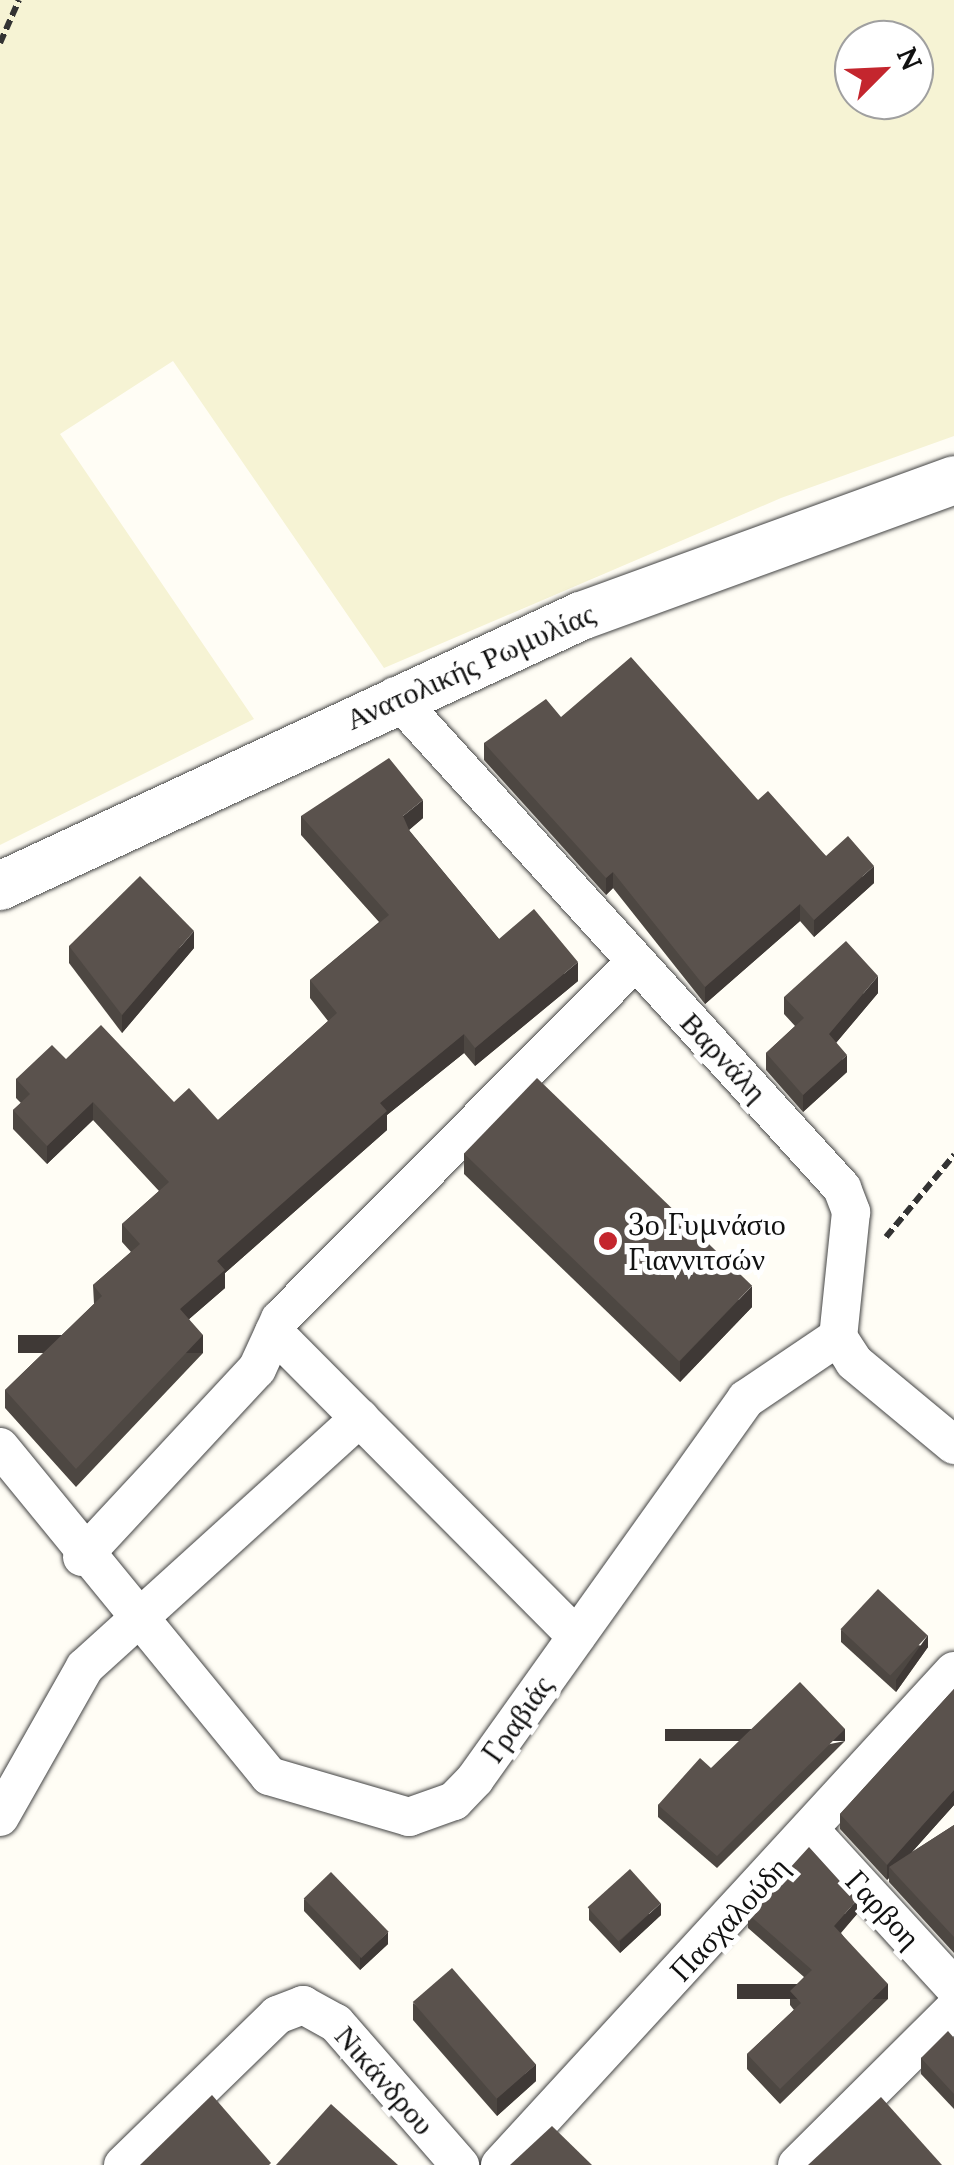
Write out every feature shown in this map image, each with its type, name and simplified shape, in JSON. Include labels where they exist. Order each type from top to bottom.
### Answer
[{"type":"street","name":"Ανατολικής Ρωμυλίας","points":[[0,886],[394,696],[581,616],[954,480]]},
{"type":"street","name":"Βαρνάλη","points":[[394,696],[850,1200],[838,1337]]},
{"type":"street","points":[[82,1556],[257,1370],[274,1332],[634,962]]},
{"type":"street","points":[[274,1332],[576,1636]]},
{"type":"street","points":[[838,1337],[854,1362],[954,1445]]},
{"type":"street","name":"Γραβιάς","points":[[0,1448],[82,1556],[269,1776],[409,1817],[454,1802],[475,1779],[746,1399],[838,1337]]},
{"type":"street","points":[[0,1818],[24,1789],[72,1683],[360,1418]]},
{"type":"street","name":"Πασχαλούδη","points":[[500,2165],[812,1832],[954,1670]]},
{"type":"street","name":"Γαρβοη","points":[[812,1832],[954,1987]]},
{"type":"street","name":"Νικάνδρου","points":[[122,2165],[278,2015],[303,2005],[336,2022],[460,2165]]},
{"type":"street","points":[[797,2165],[954,2009]]},
{"type":"path","points":[[0,43],[19,0]]},
{"type":"path","points":[[879,1251],[896,1217],[954,1155]]},
{"type":"shaded area","points":[[0,0],[954,0],[954,436],[781,498],[384,668],[173,361],[60,434],[254,719],[0,845]]},
{"type":"building","points":[[631,657],[758,800],[768,791],[826,856],[848,836],[874,866],[814,920],[800,904],[705,987],[613,872],[606,878],[484,743],[546,699],[561,717]]},
{"type":"building","points":[[389,758],[423,800],[403,816],[410,832],[499,939],[534,909],[578,962],[475,1048],[464,1034],[380,1103],[387,1111],[217,1261],[225,1270],[180,1309],[203,1335],[76,1469],[5,1390],[102,1296],[93,1285],[140,1244],[122,1224],[169,1182],[93,1102],[47,1146],[13,1110],[30,1094],[16,1079],[52,1045],[66,1059],[101,1025],[174,1102],[189,1088],[218,1120],[337,1013],[310,980],[389,915],[301,816]]},
{"type":"building","points":[[140,876],[194,931],[122,1015],[69,946]]},
{"type":"building","points":[[846,941],[878,976],[829,1034],[847,1055],[803,1095],[766,1053],[804,1018],[784,997]]},
{"type":"building","name":"3ο Γυμνάσιο Γιαννιτσών","points":[[537,1078],[752,1286],[679,1361],[464,1154]]},
{"type":"building","points":[[878,1589],[928,1635],[890,1676],[840,1629]]},
{"type":"building","points":[[800,1682],[845,1729],[717,1856],[658,1805],[700,1758],[711,1768]]},
{"type":"building","points":[[954,1689],[954,1790],[887,1865],[840,1814]]},
{"type":"building","points":[[954,1825],[954,1937],[889,1867]]},
{"type":"building","points":[[809,1847],[857,1900],[834,1926],[888,1984],[780,2089],[747,2054],[801,2003],[790,1991],[812,1970],[748,1914]]},
{"type":"building","points":[[630,1869],[661,1903],[618,1941],[588,1907]]},
{"type":"building","points":[[331,1872],[389,1932],[361,1958],[304,1898]]},
{"type":"building","points":[[452,1968],[536,2065],[497,2099],[413,2002]]},
{"type":"building","points":[[948,2031],[954,2038],[954,2094],[921,2058]]},
{"type":"building","points":[[212,2095],[269,2165],[140,2165]]},
{"type":"building","points":[[881,2097],[942,2165],[808,2165]]},
{"type":"building","points":[[331,2104],[398,2165],[276,2165]]},
{"type":"building","points":[[552,2126],[592,2165],[510,2165]]},
{"type":"place","name":"3ο Γυμνάσιο Γιαννιτσών","points":[[608,1241]]}]
